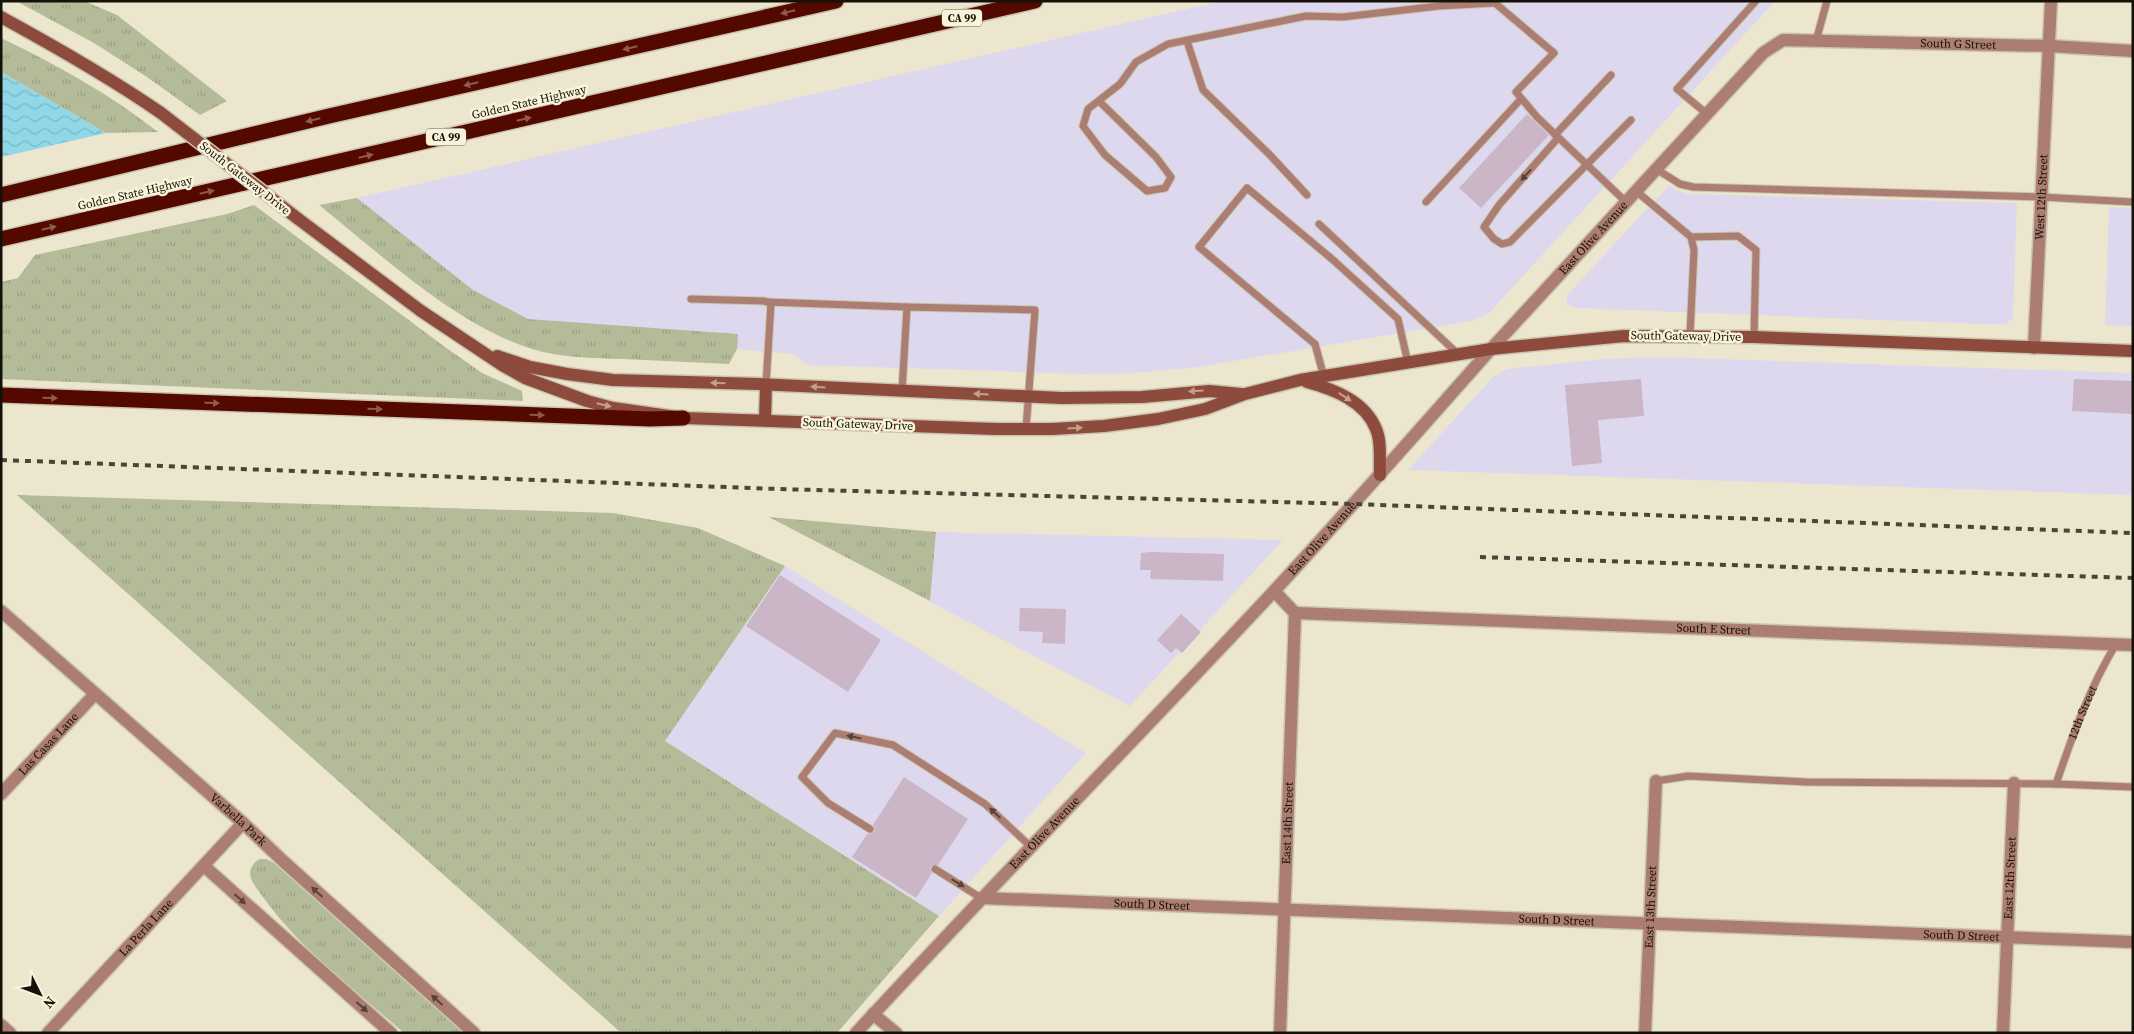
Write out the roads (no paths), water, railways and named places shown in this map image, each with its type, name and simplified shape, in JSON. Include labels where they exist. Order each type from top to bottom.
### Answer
[{"type":"highway","points":[[1,196],[329,116],[836,1]]},
{"type":"highway","name":"Golden State Highway","points":[[1,238],[1035,1]]},
{"type":"highway","points":[[1,395],[650,419],[683,418]]},
{"type":"main road","name":"South Gateway Drive","points":[[1,17],[63,50],[119,84],[161,113],[421,311],[480,351],[525,378],[587,401],[613,408],[683,418],[1026,429],[1104,426],[1158,419],[1205,409],[1245,394],[1300,380],[1491,349],[1624,336],[1754,337],[2133,352]]},
{"type":"main road","name":"South Gateway Drive","points":[[480,351],[530,367],[588,378],[650,382],[766,384],[1094,398],[1142,397],[1208,391],[1245,394]]},
{"type":"main road","points":[[1300,380],[1339,392],[1370,418],[1377,429],[1380,441],[1380,475]]},
{"type":"main road","points":[[765,420],[766,384]]},
{"type":"street","points":[[2049,46],[2051,1]]},
{"type":"street","name":"South G Street","points":[[1783,40],[2049,46],[2133,51]]},
{"type":"street","name":"East Olive Avenue","points":[[856,1033],[1030,846],[1274,591],[1491,349],[1763,53],[1783,40]]},
{"type":"street","name":"West 12th Street","points":[[2034,348],[2049,46]]},
{"type":"street","points":[[1274,591],[1295,613]]},
{"type":"street","name":"Varbella Park","points":[[1,611],[243,823],[474,1033]]},
{"type":"street","name":"South E Street","points":[[1295,613],[2133,645]]},
{"type":"street","name":"East 14th Street","points":[[1280,1033],[1295,613]]},
{"type":"street","name":"Las Casas Lane","points":[[1,794],[95,694]]},
{"type":"street","name":"East 13th Street","points":[[1645,1033],[1656,781]]},
{"type":"street","name":"East 12th Street","points":[[2003,1033],[2014,783]]},
{"type":"street","name":"La Perla Lane","points":[[48,1033],[243,823]]},
{"type":"street","points":[[204,866],[391,1033]]},
{"type":"street","name":"South D Street","points":[[981,898],[2133,942]]},
{"type":"street","points":[[874,1014],[896,1033]]},
{"type":"street","points":[[1,1026],[10,1033]]},
{"type":"lane","points":[[1816,41],[1827,1]]},
{"type":"lane","points":[[1707,114],[1677,88],[1755,2]]},
{"type":"lane","points":[[1099,101],[1161,163],[1171,176],[1165,188],[1146,191],[1105,155],[1083,126],[1088,110],[1099,101],[1120,84],[1136,62],[1168,44],[1306,16],[1343,17],[1438,6],[1495,3],[1554,53],[1516,92],[1537,117],[1626,202]]},
{"type":"lane","points":[[1187,40],[1203,90],[1269,154],[1307,196]]},
{"type":"lane","points":[[1612,75],[1499,205],[1484,227],[1494,239],[1502,244],[1510,242],[1631,120]]},
{"type":"lane","points":[[1426,202],[1521,98]]},
{"type":"lane","points":[[1656,169],[1680,184],[1693,187],[2041,197],[2133,202]]},
{"type":"lane","points":[[1324,377],[1315,344],[1198,247],[1247,188],[1332,259],[1398,319],[1408,363]]},
{"type":"lane","points":[[1636,191],[1690,237],[1694,250],[1690,336]]},
{"type":"lane","points":[[1319,224],[1459,354]]},
{"type":"lane","points":[[1690,237],[1738,236],[1756,250],[1754,337]]},
{"type":"lane","points":[[690,299],[1035,310],[1026,429]]},
{"type":"lane","points":[[766,384],[771,304],[767,302]]},
{"type":"lane","points":[[902,391],[906,306]]},
{"type":"lane","name":"12th Street","points":[[2056,784],[2079,716],[2100,671],[2117,644]]},
{"type":"lane","points":[[870,829],[828,803],[802,777],[835,733],[893,745],[985,804],[1030,846]]},
{"type":"lane","points":[[1656,781],[1688,776],[1815,782],[2014,783],[2133,787]]},
{"type":"lane","points":[[935,869],[981,898]]},
{"type":"water","points":[[1,72],[106,133],[1,157]]},
{"type":"railway","points":[[1,460],[778,489],[1354,504],[2133,533]]},
{"type":"railway","points":[[1480,557],[2133,578]]}]
